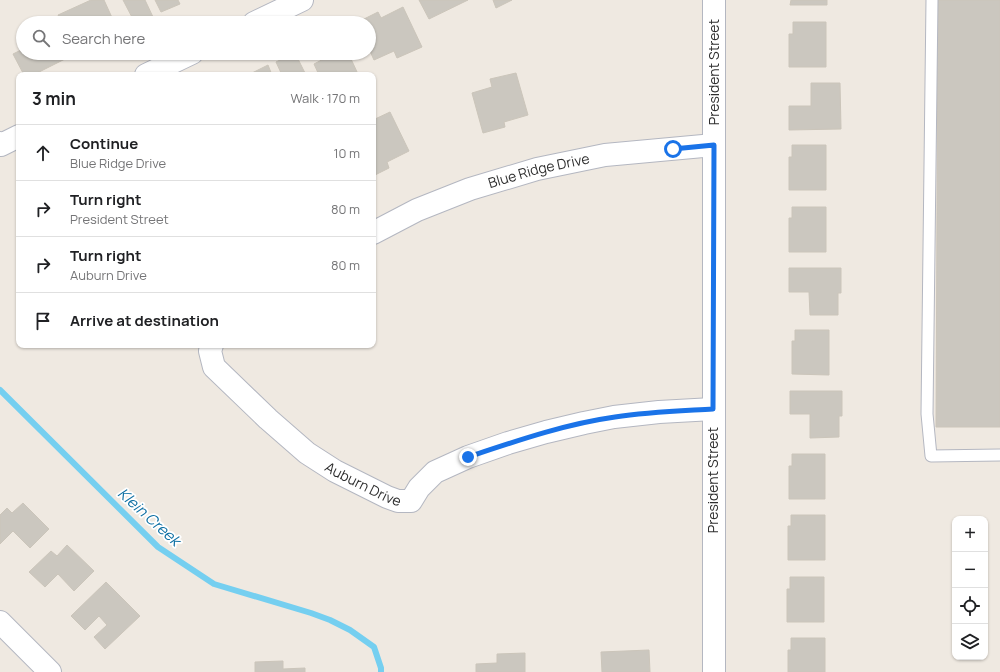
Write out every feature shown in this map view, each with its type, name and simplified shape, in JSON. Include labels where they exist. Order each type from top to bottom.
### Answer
[{"type":"street","points":[[269,16],[302,0]]},
{"type":"street","name":"President Street","points":[[714,0],[714,672]]},
{"type":"street","points":[[152,72],[177,60]]},
{"type":"street","points":[[0,143],[1,145],[16,138]]},
{"type":"street","name":"Blue Ridge Drive","points":[[376,231],[417,210],[470,189],[537,169],[604,156],[714,145]]},
{"type":"street","name":"Auburn Drive","points":[[211,348],[214,366],[268,419],[307,452],[335,471],[398,501],[411,500],[419,488],[435,472],[468,457],[508,443],[546,432],[614,417],[660,412],[713,409]]},
{"type":"street","points":[[0,622],[50,672]]},
{"type":"lane","points":[[932,0],[927,414],[931,456],[1000,455]]},
{"type":"building","points":[[91,0],[104,0],[111,16],[58,16]]},
{"type":"building","points":[[123,0],[145,0],[153,16],[131,16]]},
{"type":"building","points":[[155,0],[178,0],[180,4],[161,12]]},
{"type":"building","points":[[419,0],[468,0],[429,19]]},
{"type":"building","points":[[493,0],[512,0],[496,8]]},
{"type":"building","points":[[791,0],[827,0],[827,5],[790,5]]},
{"type":"building","points":[[938,0],[1000,0],[1000,427],[936,427]]},
{"type":"building","points":[[403,7],[422,47],[397,58],[394,51],[376,59],[376,16],[370,16],[378,12],[381,18]]},
{"type":"building","points":[[793,22],[826,22],[826,67],[789,67],[789,34],[793,34]]},
{"type":"building","points":[[16,52],[16,60],[13,54]]},
{"type":"building","points":[[16,60],[63,60],[39,72],[22,72]]},
{"type":"building","points":[[280,60],[298,60],[304,72],[281,72],[276,62]]},
{"type":"building","points":[[322,60],[351,60],[357,72],[318,72],[314,64]]},
{"type":"building","points":[[268,65],[271,72],[254,72]]},
{"type":"building","points":[[516,73],[528,115],[504,122],[505,127],[483,133],[472,93],[492,87],[490,79]]},
{"type":"building","points":[[811,83],[840,83],[841,129],[789,130],[789,106],[811,106]]},
{"type":"building","points":[[390,112],[409,151],[387,162],[389,168],[376,174],[376,119]]},
{"type":"building","points":[[792,145],[826,145],[826,190],[789,190],[789,157],[792,157]]},
{"type":"building","points":[[792,207],[826,207],[826,252],[789,252],[789,218],[792,218]]},
{"type":"building","points":[[789,268],[841,268],[841,293],[838,293],[838,315],[810,315],[809,292],[789,292]]},
{"type":"building","points":[[795,330],[829,330],[829,375],[792,374],[792,341],[795,341]]},
{"type":"building","points":[[790,391],[842,391],[842,416],[839,416],[839,437],[810,438],[810,414],[790,414]]},
{"type":"building","points":[[792,454],[825,454],[825,499],[789,499],[789,466],[792,466]]},
{"type":"building","points":[[23,503],[49,529],[30,548],[13,531],[0,544],[0,515],[7,508],[12,513]]},
{"type":"building","points":[[791,515],[825,515],[825,560],[788,560],[788,526],[791,526]]},
{"type":"building","points":[[67,545],[94,571],[74,591],[58,574],[45,587],[29,572],[51,551],[57,556]]},
{"type":"building","points":[[790,577],[824,577],[824,622],[787,622],[787,589],[790,589]]},
{"type":"building","points":[[106,582],[140,616],[105,649],[94,637],[107,625],[99,616],[85,630],[71,616]]},
{"type":"building","points":[[791,638],[825,638],[825,672],[788,672],[788,650],[791,650]]},
{"type":"building","points":[[649,650],[650,672],[602,672],[601,652]]},
{"type":"building","points":[[525,653],[525,672],[476,672],[476,664],[497,663],[497,654]]},
{"type":"building","points":[[283,661],[283,669],[305,668],[305,672],[255,672],[255,662]]},
{"type":"waterway","name":"Klein Creek","points":[[0,390],[158,547],[214,584],[311,613],[350,630],[374,647],[381,672]]},
{"type":"route","points":[[468,457],[546,432],[614,417],[660,412],[713,409],[714,145],[673,149]]}]
